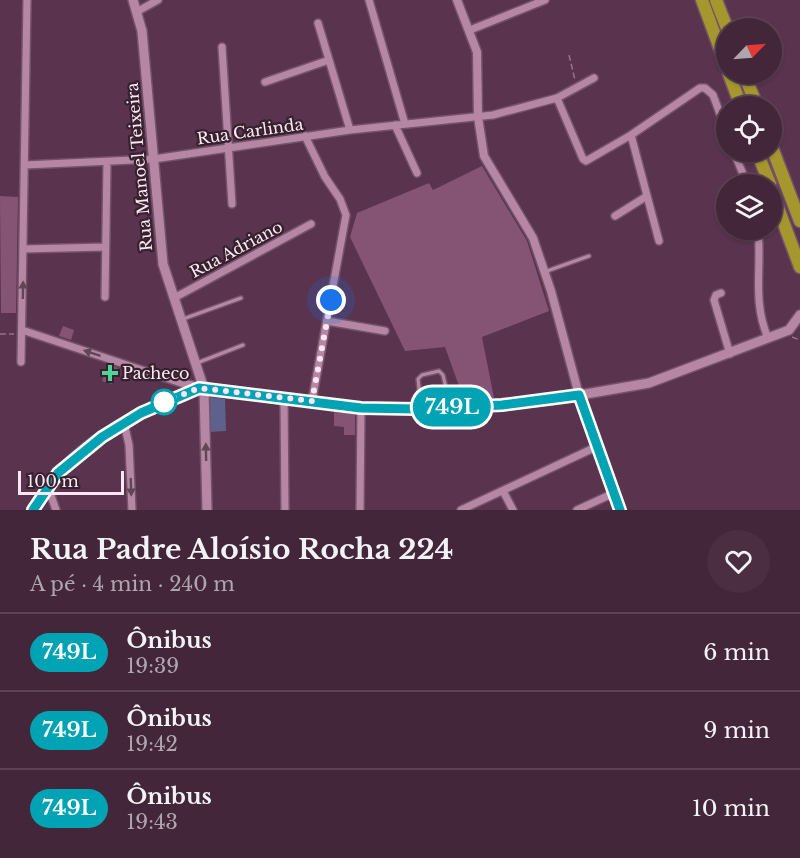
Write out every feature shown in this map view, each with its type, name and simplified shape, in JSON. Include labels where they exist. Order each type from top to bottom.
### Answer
[{"type":"highway","points":[[697,0],[712,28]]},
{"type":"highway","points":[[702,0],[716,39]]},
{"type":"highway","points":[[718,0],[724,18]]},
{"type":"highway","points":[[777,162],[800,221]]},
{"type":"highway","points":[[782,218],[800,267]]},
{"type":"highway","points":[[791,242],[800,278]]},
{"type":"main road","name":"Rua Manoel Teixeira","points":[[133,0],[142,31],[163,264],[197,363],[202,388],[207,510]]},
{"type":"main road","points":[[789,330],[800,315]]},
{"type":"main road","points":[[33,510],[48,487],[72,460],[124,423],[186,389],[202,388],[361,408],[422,409],[551,400],[650,383],[789,330],[800,332]]},
{"type":"main road","points":[[186,389],[197,363]]},
{"type":"street","points":[[21,362],[27,0]]},
{"type":"street","points":[[138,11],[158,0]]},
{"type":"street","points":[[369,0],[405,124]]},
{"type":"street","points":[[457,0],[477,52],[478,117],[484,156],[492,172],[524,218],[545,272],[579,395],[620,510]]},
{"type":"street","points":[[470,30],[545,0]]},
{"type":"street","points":[[318,24],[350,130]]},
{"type":"street","points":[[222,47],[232,204]]},
{"type":"street","points":[[265,82],[329,60]]},
{"type":"street","name":"Rua Carlinda","points":[[25,165],[107,163],[154,159],[350,130],[478,117],[557,98],[594,78]]},
{"type":"street","points":[[557,98],[583,159],[586,160],[631,135],[694,90],[700,88],[709,90],[716,106]]},
{"type":"street","points":[[395,125],[417,172]]},
{"type":"street","points":[[631,135],[659,241]]},
{"type":"street","points":[[304,136],[325,177],[340,199],[346,215],[312,401]]},
{"type":"street","points":[[105,297],[107,163]]},
{"type":"street","points":[[615,216],[647,196]]},
{"type":"street","name":"Rua Adriano","points":[[174,298],[311,224]]},
{"type":"street","points":[[759,240],[761,251],[757,304],[768,338]]},
{"type":"street","points":[[23,249],[105,247]]},
{"type":"street","points":[[722,293],[716,295],[714,300],[730,354]]},
{"type":"street","points":[[327,321],[385,331]]},
{"type":"street","points":[[22,332],[186,389]]},
{"type":"street","points":[[284,399],[285,510]]},
{"type":"street","points":[[360,510],[361,408]]},
{"type":"street","points":[[124,423],[129,445],[132,510]]},
{"type":"street","points":[[461,510],[596,447]]},
{"type":"street","points":[[48,487],[56,510]]},
{"type":"street","points":[[503,491],[513,510]]},
{"type":"street","points":[[578,510],[614,493]]},
{"type":"lane","points":[[545,272],[590,256]]},
{"type":"lane","points":[[182,320],[241,298]]},
{"type":"lane","points":[[197,363],[243,345]]},
{"type":"lane","points":[[422,409],[418,379],[422,375],[439,371],[443,375],[451,407]]},
{"type":"path","points":[[569,55],[577,87]]},
{"type":"path","points":[[0,334],[22,332]]},
{"type":"shaded area","points":[[210,397],[225,399],[226,431],[209,432]]},
{"type":"building","points":[[482,166],[527,241],[549,311],[482,337],[494,398],[464,400],[445,347],[405,351],[350,237],[357,213],[429,183],[433,190]]},
{"type":"building","points":[[0,196],[18,197],[16,313],[1,313]]},
{"type":"building","points":[[63,326],[74,330],[71,340],[59,336]]},
{"type":"building","name":"Pacheco","points":[[108,364],[118,368],[112,384],[102,381]]},
{"type":"building","points":[[334,412],[355,414],[355,435],[344,435],[344,427],[334,426]]},
{"type":"bus line","name":"749L","points":[[33,510],[58,473],[102,437],[141,413],[199,388],[361,408],[416,409],[502,405],[579,395],[620,510]]},
{"type":"place","name":"Pacheco","points":[[110,373]]},
{"type":"route","points":[[164,402],[199,388],[312,401],[331,300]]}]
